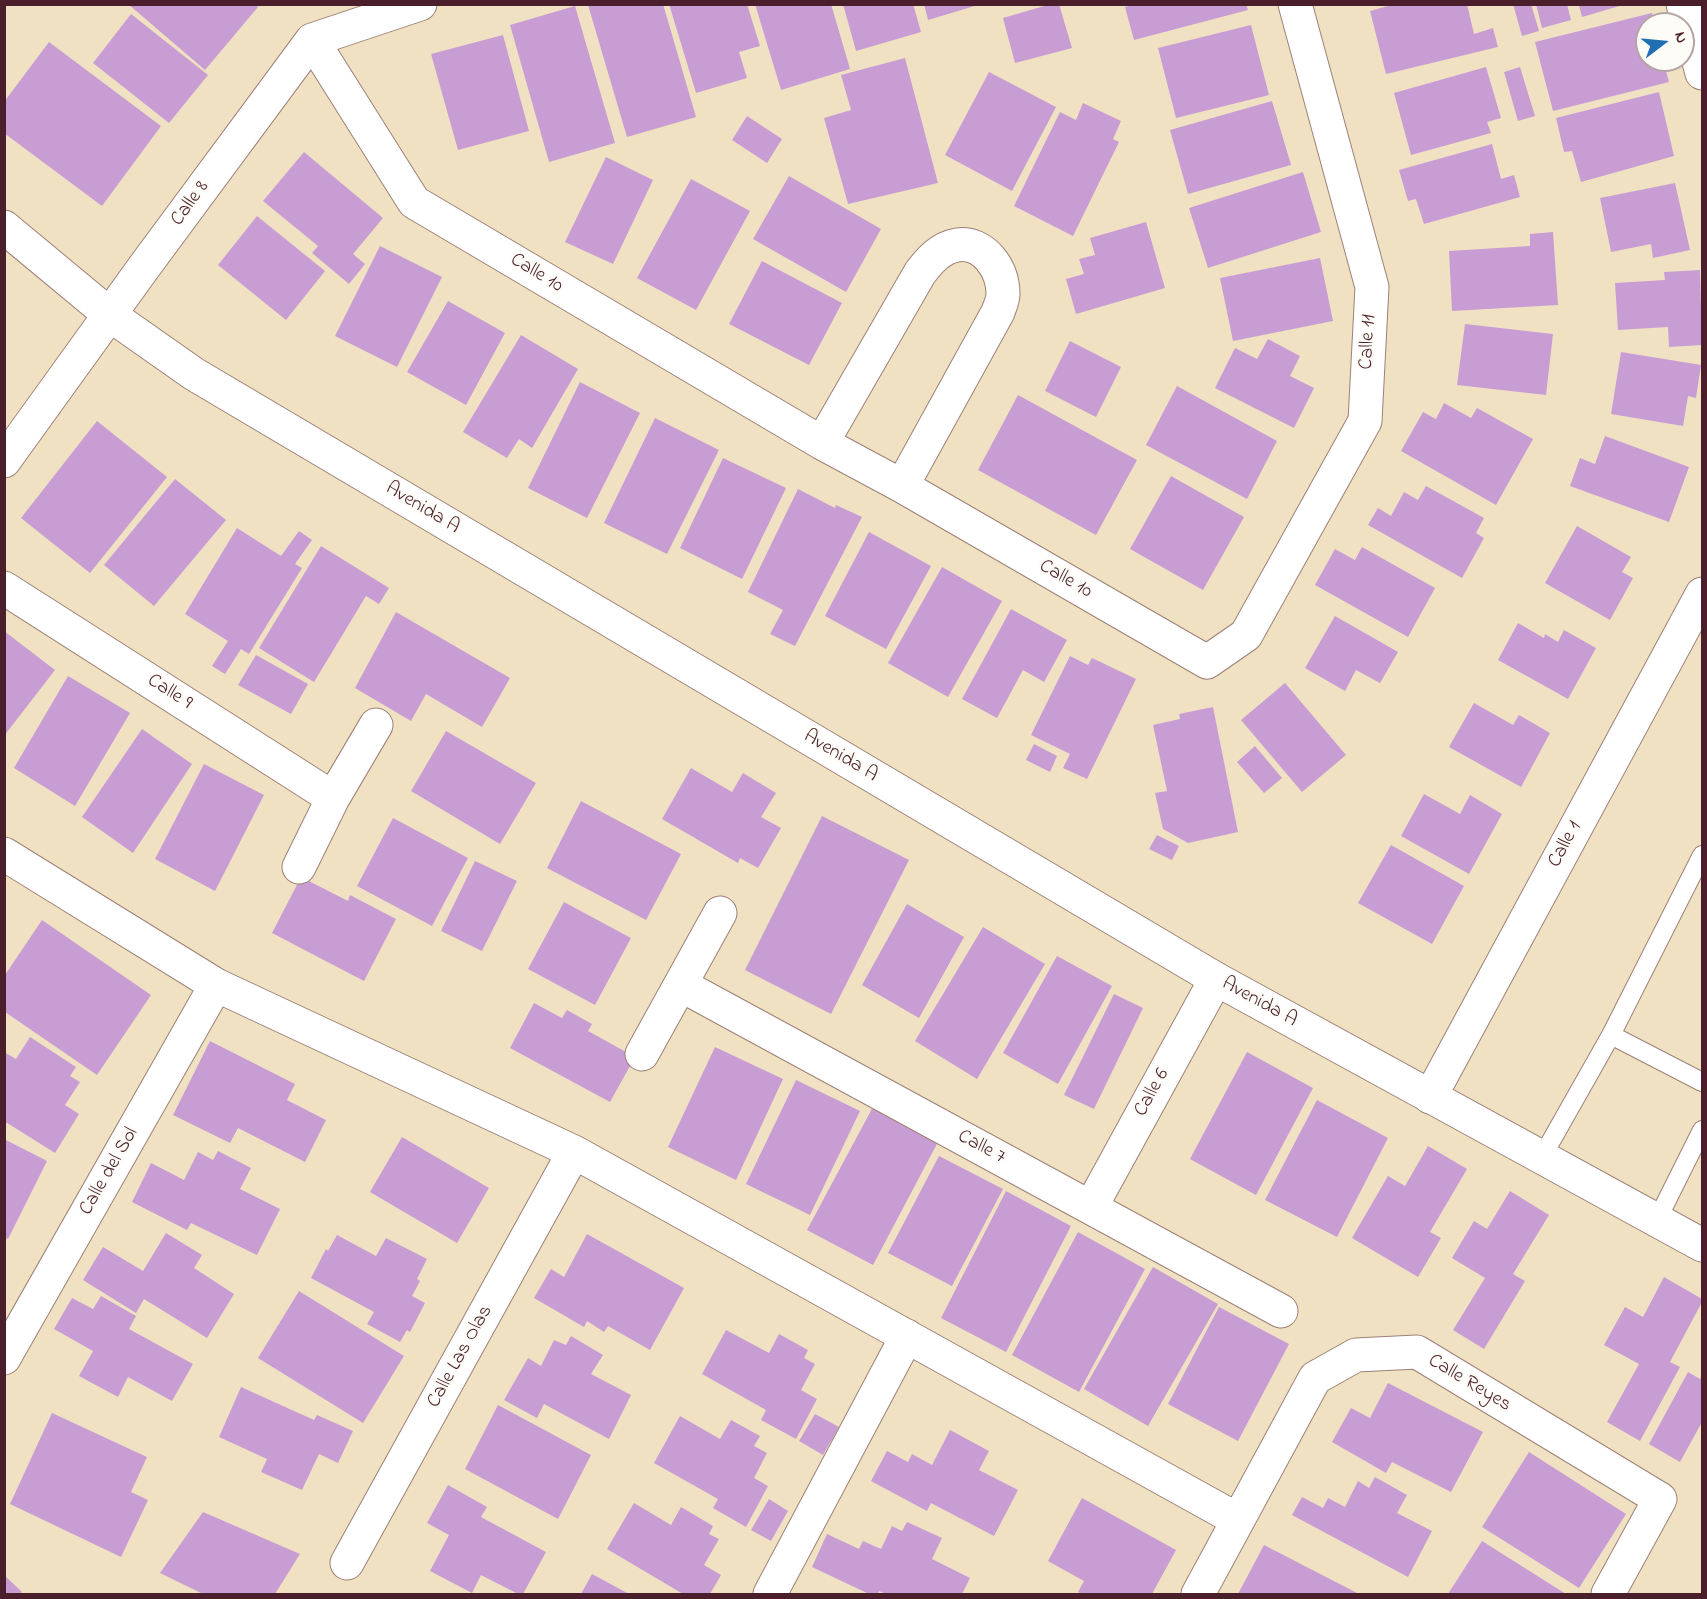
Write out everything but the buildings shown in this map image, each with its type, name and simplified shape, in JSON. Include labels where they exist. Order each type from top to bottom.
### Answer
[{"type":"street","points":[[312,40],[420,4]]},
{"type":"street","name":"Calle 11","points":[[1226,649],[1246,635],[1365,422],[1372,287],[1295,4]]},
{"type":"street","points":[[1683,4],[1702,73]]},
{"type":"street","name":"Calle 8","points":[[4,461],[312,40]]},
{"type":"street","name":"Calle 10","points":[[312,40],[414,202],[822,443],[902,486],[1207,662],[1226,649]]},
{"type":"street","name":"Avenida A","points":[[4,227],[110,315],[194,374],[1216,979],[1702,1245]]},
{"type":"street","points":[[822,443],[920,273],[933,256],[956,245],[974,246],[989,256],[1001,276],[1004,296],[998,312],[902,486]]},
{"type":"street","name":"Calle 9","points":[[4,588],[333,798]]},
{"type":"street","name":"Calle 1","points":[[1430,1097],[1702,594]]},
{"type":"street","points":[[299,867],[333,798],[376,725]]},
{"type":"street","points":[[4,854],[216,985],[574,1152],[1238,1520],[1198,1594]]},
{"type":"street","points":[[642,1054],[720,913]]},
{"type":"street","name":"Calle 6","points":[[1091,1207],[1216,979]]},
{"type":"street","name":"Calle del Sol","points":[[4,1358],[216,985]]},
{"type":"street","name":"Calle 7","points":[[681,985],[1281,1311]]},
{"type":"street","name":"Calle Las Olas","points":[[347,1563],[574,1152]]},
{"type":"street","points":[[770,1594],[906,1336]]},
{"type":"street","name":"Calle Reyes","points":[[1238,1520],[1315,1378],[1356,1355],[1417,1352],[1659,1499],[1608,1594]]},
{"type":"lane","points":[[1542,1157],[1611,1035],[1702,855]]},
{"type":"lane","points":[[1611,1035],[1702,1082]]},
{"type":"lane","points":[[1657,1220],[1702,1130]]}]
